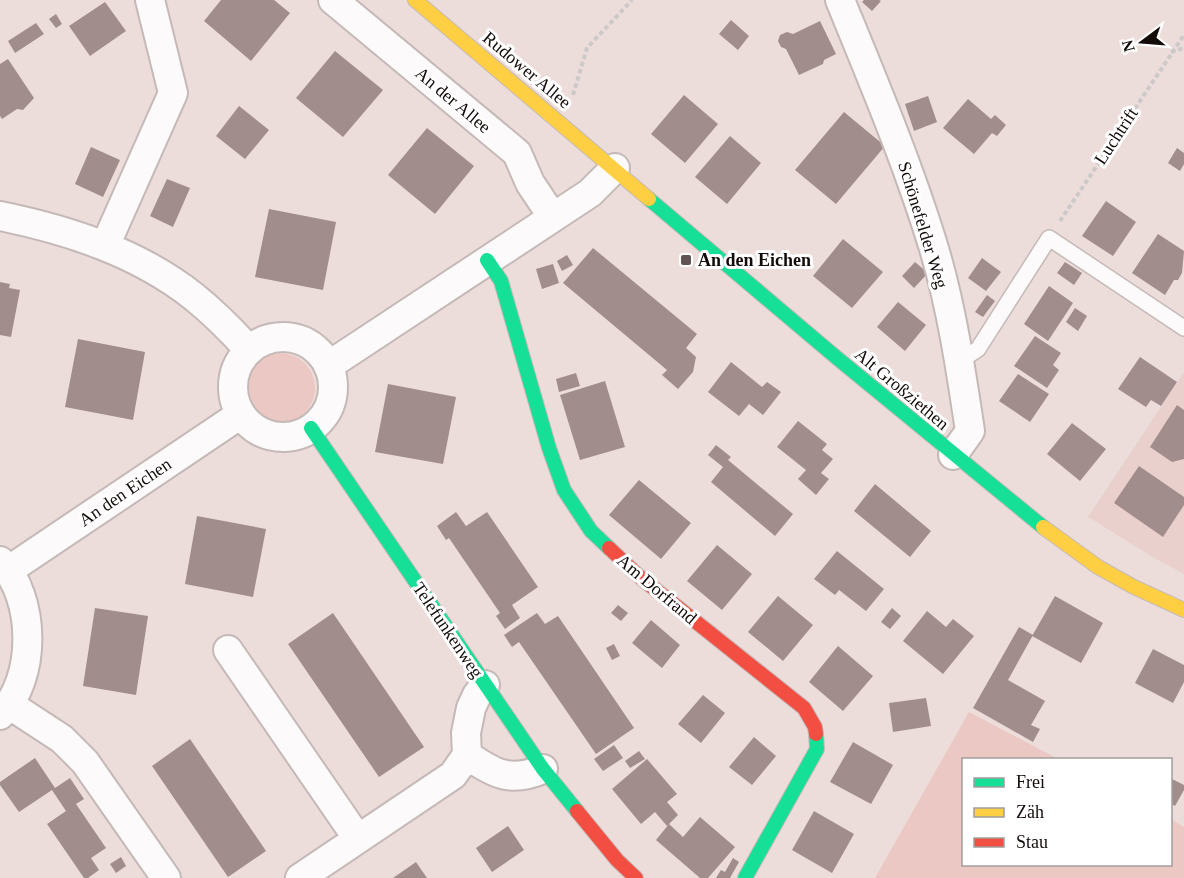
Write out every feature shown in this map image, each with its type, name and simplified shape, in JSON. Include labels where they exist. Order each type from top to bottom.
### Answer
[{"type":"street","points":[[105,246],[173,93],[150,0]]},
{"type":"street","name":"An der Allee","points":[[333,0],[517,153],[531,183],[552,216]]},
{"type":"street","name":"Rudower Allee","points":[[416,0],[615,168]]},
{"type":"street","name":"Schönefelder Weg","points":[[840,0],[890,120],[935,253],[960,361],[970,431],[953,454]]},
{"type":"street","points":[[328,366],[596,189],[615,168]]},
{"type":"street","name":"Alt Großziethen","points":[[615,168],[701,244],[1063,543],[1134,587],[1184,610]]},
{"type":"street","points":[[0,216],[47,226],[105,246],[146,265],[193,296],[249,350]]},
{"type":"street","name":"Am Dorfrand","points":[[487,260],[501,281],[549,448],[564,490],[591,531],[641,578],[804,708],[815,727],[817,749],[745,878]]},
{"type":"street","points":[[275,337],[291,337],[306,342],[319,352],[328,366],[333,393],[329,407],[311,428],[297,435],[281,437],[265,434],[252,426],[241,414],[233,389],[234,375],[239,363],[249,350],[260,342],[275,337]]},
{"type":"street","name":"An den Eichen","points":[[5,710],[21,682],[27,656],[26,614],[20,592],[5,566],[241,414]]},
{"type":"street","name":"Telefunkenweg","points":[[311,428],[485,685],[471,708],[466,733],[467,754]]},
{"type":"street","points":[[228,650],[357,839]]},
{"type":"street","points":[[485,685],[543,769],[617,860],[636,878]]},
{"type":"street","points":[[5,710],[62,739],[85,762],[166,878]]},
{"type":"street","points":[[311,875],[357,839],[453,776],[467,754],[487,769],[505,776],[520,777],[543,769]]},
{"type":"lane","points":[[960,361],[978,349],[1049,238],[1184,328]]},
{"type":"path","points":[[571,103],[587,48],[632,0]]},
{"type":"path","name":"Luchtrift","points":[[1049,238],[1170,52],[1184,35]]},
{"type":"path","points":[[1170,52],[1184,48]]},
{"type":"shaded area","points":[[280,353],[293,356],[305,363],[312,375],[315,388],[312,401],[305,413],[293,420],[280,423],[267,420],[255,413],[248,401],[245,388],[248,375],[255,363],[267,356]]},
{"type":"shaded area","points":[[1184,372],[1184,574],[1088,517]]},
{"type":"shaded area","points":[[969,712],[1056,758],[962,758],[962,866],[1172,866],[1172,820],[1184,827],[1184,878],[875,878]]},
{"type":"building","points":[[221,0],[274,0],[290,13],[251,61],[204,21]]},
{"type":"building","points":[[864,0],[881,1],[872,11],[862,2]]},
{"type":"building","points":[[105,2],[126,31],[90,56],[69,26]]},
{"type":"building","points":[[56,14],[62,24],[56,28],[49,19]]},
{"type":"building","points":[[731,20],[749,36],[738,50],[719,34]]},
{"type":"building","points":[[820,21],[836,54],[824,60],[823,64],[799,75],[786,49],[781,47],[778,41],[780,35],[787,32],[793,34]]},
{"type":"building","points":[[36,23],[44,34],[15,53],[8,41]]},
{"type":"building","points":[[335,51],[383,90],[343,137],[296,98]]},
{"type":"building","points":[[8,59],[34,98],[23,110],[17,109],[2,119],[0,116],[0,64]]},
{"type":"building","points":[[684,95],[718,124],[685,163],[651,134]]},
{"type":"building","points":[[928,96],[937,122],[914,131],[905,104]]},
{"type":"building","points":[[968,99],[991,119],[995,115],[1006,125],[997,136],[992,133],[974,154],[943,128]]},
{"type":"building","points":[[239,106],[269,130],[245,159],[216,136]]},
{"type":"building","points":[[844,112],[885,146],[836,204],[795,170]]},
{"type":"building","points":[[427,128],[474,166],[435,214],[388,175]]},
{"type":"building","points":[[730,136],[761,163],[727,204],[695,177]]},
{"type":"building","points":[[91,147],[120,160],[103,197],[75,184]]},
{"type":"building","points":[[1177,148],[1184,153],[1184,164],[1180,171],[1168,163]]},
{"type":"building","points":[[167,179],[190,188],[173,227],[150,216]]},
{"type":"building","points":[[1106,201],[1136,222],[1113,256],[1082,236]]},
{"type":"building","points":[[269,209],[336,222],[323,290],[255,277]]},
{"type":"building","points":[[1158,234],[1184,251],[1182,273],[1178,280],[1174,280],[1165,295],[1132,273]]},
{"type":"building","points":[[843,239],[883,272],[852,308],[813,276]]},
{"type":"building","points":[[593,248],[697,334],[686,348],[696,357],[693,372],[678,389],[662,375],[667,370],[563,283]]},
{"type":"building","points":[[567,255],[573,265],[562,271],[557,261]]},
{"type":"building","points":[[982,258],[1001,272],[986,291],[968,278]]},
{"type":"building","points":[[915,262],[928,273],[914,288],[902,276]]},
{"type":"building","points":[[1065,262],[1082,273],[1074,285],[1057,273]]},
{"type":"building","points":[[553,264],[559,283],[542,289],[536,269]]},
{"type":"building","points":[[0,282],[10,284],[9,288],[20,290],[11,337],[0,335]]},
{"type":"building","points":[[1049,286],[1073,303],[1048,341],[1024,324]]},
{"type":"building","points":[[987,295],[995,301],[983,317],[975,312]]},
{"type":"building","points":[[898,302],[926,325],[905,351],[877,327]]},
{"type":"building","points":[[1075,308],[1087,316],[1078,331],[1066,322]]},
{"type":"building","points":[[1035,336],[1061,353],[1053,365],[1059,370],[1047,388],[1014,366]]},
{"type":"building","points":[[78,339],[145,352],[133,420],[65,407]]},
{"type":"building","points":[[1140,357],[1177,382],[1161,406],[1151,400],[1146,407],[1118,389]]},
{"type":"building","points":[[731,362],[762,387],[767,382],[781,392],[763,415],[749,404],[739,416],[708,392]]},
{"type":"building","points":[[576,373],[580,386],[559,392],[556,379]]},
{"type":"building","points":[[1018,374],[1049,394],[1030,422],[999,401]]},
{"type":"building","points":[[605,381],[625,447],[580,460],[560,395]]},
{"type":"building","points":[[388,384],[456,397],[443,464],[375,452]]},
{"type":"building","points":[[1177,405],[1184,410],[1184,459],[1172,462],[1150,447]]},
{"type":"building","points":[[798,421],[827,444],[822,450],[833,459],[821,473],[829,479],[816,495],[798,479],[806,470],[777,447]]},
{"type":"building","points":[[1072,423],[1106,449],[1080,481],[1047,454]]},
{"type":"building","points":[[716,445],[731,457],[728,460],[793,514],[775,536],[711,482],[723,467],[708,455]]},
{"type":"building","points":[[1139,466],[1184,497],[1184,505],[1163,537],[1114,503]]},
{"type":"building","points":[[639,480],[691,523],[661,559],[609,515]]},
{"type":"building","points":[[875,484],[931,531],[910,557],[854,511]]},
{"type":"building","points":[[456,512],[466,526],[487,512],[538,587],[512,605],[520,618],[505,629],[496,616],[500,613],[449,538],[446,540],[437,526]]},
{"type":"building","points":[[197,516],[266,529],[253,597],[185,584]]},
{"type":"building","points":[[717,545],[752,574],[722,610],[687,581]]},
{"type":"building","points":[[837,551],[884,589],[866,611],[839,590],[835,595],[814,579]]},
{"type":"building","points":[[778,596],[813,625],[783,661],[748,632]]},
{"type":"building","points":[[1055,596],[1103,623],[1081,663],[1032,636]]},
{"type":"building","points":[[618,605],[628,613],[621,621],[611,613]]},
{"type":"building","points":[[95,608],[148,616],[136,695],[83,686]]},
{"type":"building","points":[[892,608],[901,616],[890,629],[881,622]]},
{"type":"building","points":[[927,611],[946,627],[953,619],[974,636],[943,674],[903,641]]},
{"type":"building","points":[[333,613],[424,747],[379,777],[288,644]]},
{"type":"building","points":[[537,613],[545,624],[558,616],[634,728],[596,754],[519,642],[512,647],[504,635]]},
{"type":"building","points":[[651,620],[680,645],[662,668],[632,643]]},
{"type":"building","points":[[1019,627],[1033,635],[1008,680],[1045,701],[1031,725],[1040,729],[1033,742],[973,708]]},
{"type":"building","points":[[614,644],[620,656],[612,660],[606,648]]},
{"type":"building","points":[[838,646],[873,676],[843,711],[809,682]]},
{"type":"building","points":[[1153,649],[1184,665],[1184,682],[1173,703],[1135,683]]},
{"type":"building","points":[[703,695],[725,713],[701,743],[678,724]]},
{"type":"building","points":[[926,698],[931,726],[893,732],[889,703]]},
{"type":"building","points":[[754,737],[776,756],[752,785],[729,767]]},
{"type":"building","points":[[190,739],[266,851],[228,877],[152,766]]},
{"type":"building","points":[[853,742],[893,765],[871,804],[830,782]]},
{"type":"building","points":[[614,745],[623,758],[603,771],[594,759]]},
{"type":"building","points":[[639,751],[645,759],[630,768],[625,761]]},
{"type":"building","points":[[35,758],[55,788],[70,778],[84,799],[76,804],[106,848],[91,858],[99,870],[88,878],[84,878],[47,824],[66,811],[52,790],[19,812],[0,785],[0,782]]},
{"type":"building","points":[[647,759],[677,794],[667,802],[678,815],[667,826],[655,812],[641,824],[612,789]]},
{"type":"building","points":[[1172,779],[1184,785],[1184,790],[1175,806],[1172,804]]},
{"type":"building","points":[[814,811],[854,834],[832,873],[792,850]]},
{"type":"building","points":[[700,817],[735,847],[708,878],[700,878],[656,840],[669,824],[683,837]]},
{"type":"building","points":[[508,826],[524,850],[492,872],[476,848]]},
{"type":"building","points":[[121,857],[126,866],[116,873],[110,864]]},
{"type":"building","points":[[733,858],[739,862],[730,878],[716,878],[721,870],[725,872]]},
{"type":"building","points":[[416,862],[427,878],[393,878]]},
{"type":"traffic: fast","points":[[649,199],[837,358],[1043,527]]},
{"type":"traffic: fast","points":[[487,260],[501,281],[549,448],[564,490],[591,531],[609,548]]},
{"type":"traffic: fast","points":[[311,428],[543,769],[577,811]]},
{"type":"traffic: fast","points":[[745,878],[817,749],[816,734]]},
{"type":"traffic: slow","points":[[415,0],[649,199]]},
{"type":"traffic: slow","points":[[1043,527],[1098,567],[1184,610]]},
{"type":"traffic: jam","points":[[609,548],[641,578],[804,708],[815,727],[816,734]]},
{"type":"traffic: jam","points":[[577,811],[617,860],[636,878]]},
{"type":"place","name":"An den Eichen","points":[[686,260]]}]
